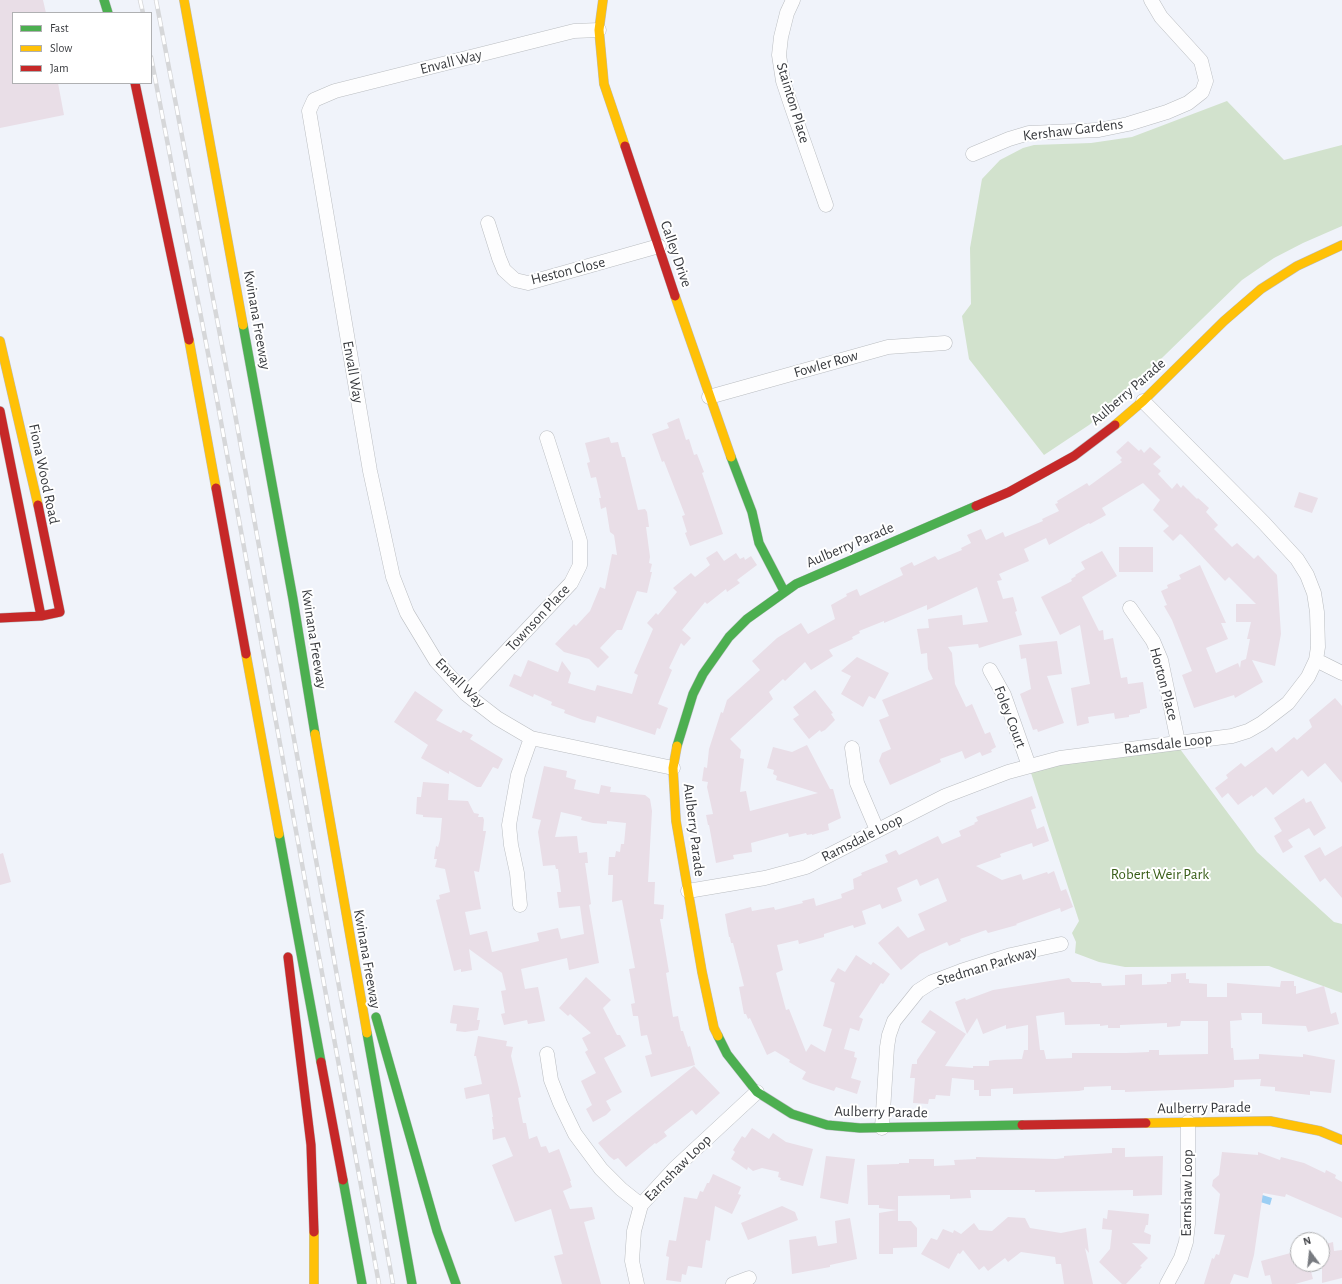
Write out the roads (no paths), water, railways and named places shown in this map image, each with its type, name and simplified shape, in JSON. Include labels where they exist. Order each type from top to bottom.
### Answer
[{"type":"main road","points":[[104,0],[108,12]]},
{"type":"main road","name":"Kwinana Freeway","points":[[184,0],[293,599],[344,907],[412,1284]]},
{"type":"main road","name":"Calley Drive","points":[[603,0],[599,30],[604,84],[709,397],[752,512],[759,542],[784,591]]},
{"type":"main road","points":[[197,15],[209,136]]},
{"type":"main road","points":[[128,84],[153,173]]},
{"type":"main road","points":[[135,84],[182,303],[237,598],[261,741],[362,1284]]},
{"type":"main road","name":"Aulberry Parade","points":[[1342,244],[1297,266],[1261,289],[1224,321],[1143,401],[1111,429],[1074,456],[1028,483],[794,581],[729,637],[703,674],[685,716],[673,768],[676,821],[714,1028],[727,1054],[758,1092],[786,1110],[808,1119],[843,1127],[882,1128],[1188,1122],[1276,1122],[1320,1131],[1342,1140]]},
{"type":"main road","name":"Fiona Wood Road","points":[[0,341],[4,374],[60,612],[41,616],[32,598],[34,579],[0,411]]},
{"type":"main road","name":"Calley Drive","points":[[752,512],[768,535]]},
{"type":"main road","points":[[32,598],[54,591]]},
{"type":"main road","points":[[0,617],[12,609]]},
{"type":"main road","points":[[0,617],[41,616]]},
{"type":"main road","points":[[261,741],[279,890]]},
{"type":"main road","points":[[344,907],[438,1231],[456,1284]]},
{"type":"main road","points":[[286,944],[311,1145],[314,1204],[314,1284]]},
{"type":"street","name":"Stainton Place","points":[[793,0],[787,12],[781,37],[779,55],[783,81],[826,205]]},
{"type":"street","name":"Kershaw Gardens","points":[[973,154],[1029,133],[1099,130],[1128,124],[1167,112],[1188,103],[1202,92],[1206,81],[1201,61],[1161,18],[1151,0]]},
{"type":"street","name":"Envall Way","points":[[599,30],[574,31],[335,91],[314,100],[309,111],[370,471],[393,577],[407,613],[436,661],[466,694],[497,718],[531,738],[673,768]]},
{"type":"street","name":"Heston Close","points":[[488,223],[498,258],[504,270],[515,280],[528,283],[659,246]]},
{"type":"street","name":"Fowler Row","points":[[709,397],[888,347],[945,343]]},
{"type":"street","name":"Ramsdale Loop","points":[[688,891],[786,874],[806,867],[965,787],[1029,766],[1060,758],[1232,736],[1248,731],[1262,723],[1288,703],[1308,677],[1316,660],[1319,632],[1314,593],[1307,574],[1297,559],[1143,401]]},
{"type":"street","name":"Townson Place","points":[[466,694],[571,583],[580,565],[580,541],[547,438]]},
{"type":"street","name":"Horton Place","points":[[1130,608],[1153,641],[1160,660],[1178,742]]},
{"type":"street","points":[[1316,660],[1342,673]]},
{"type":"street","name":"Foley Court","points":[[990,670],[1004,695],[1029,766]]},
{"type":"street","points":[[520,905],[517,873],[509,825],[512,800],[518,775],[531,738]]},
{"type":"street","points":[[852,748],[857,783],[877,830]]},
{"type":"street","name":"Stedman Parkway","points":[[882,1128],[886,1047],[894,1021],[907,1002],[918,991],[932,982],[1011,955],[1061,944]]},
{"type":"street","points":[[547,1054],[552,1080],[560,1103],[575,1134],[601,1169],[621,1189],[641,1205]]},
{"type":"street","name":"Earnshaw Loop","points":[[637,1284],[632,1261],[634,1231],[641,1205],[674,1170],[758,1092]]},
{"type":"street","name":"Earnshaw Loop","points":[[1167,1284],[1181,1258],[1186,1242],[1188,1224],[1188,1122]]},
{"type":"street","points":[[733,1284],[748,1278]]},
{"type":"water","points":[[1259,1194],[1272,1198],[1270,1205],[1257,1201]]},
{"type":"railway","points":[[140,0],[143,12]]},
{"type":"railway","points":[[156,0],[233,403],[393,1284]]},
{"type":"railway","points":[[152,62],[217,400],[379,1284]]},
{"type":"park label","name":"Robert Weir Park","points":[[1160,874]]}]
